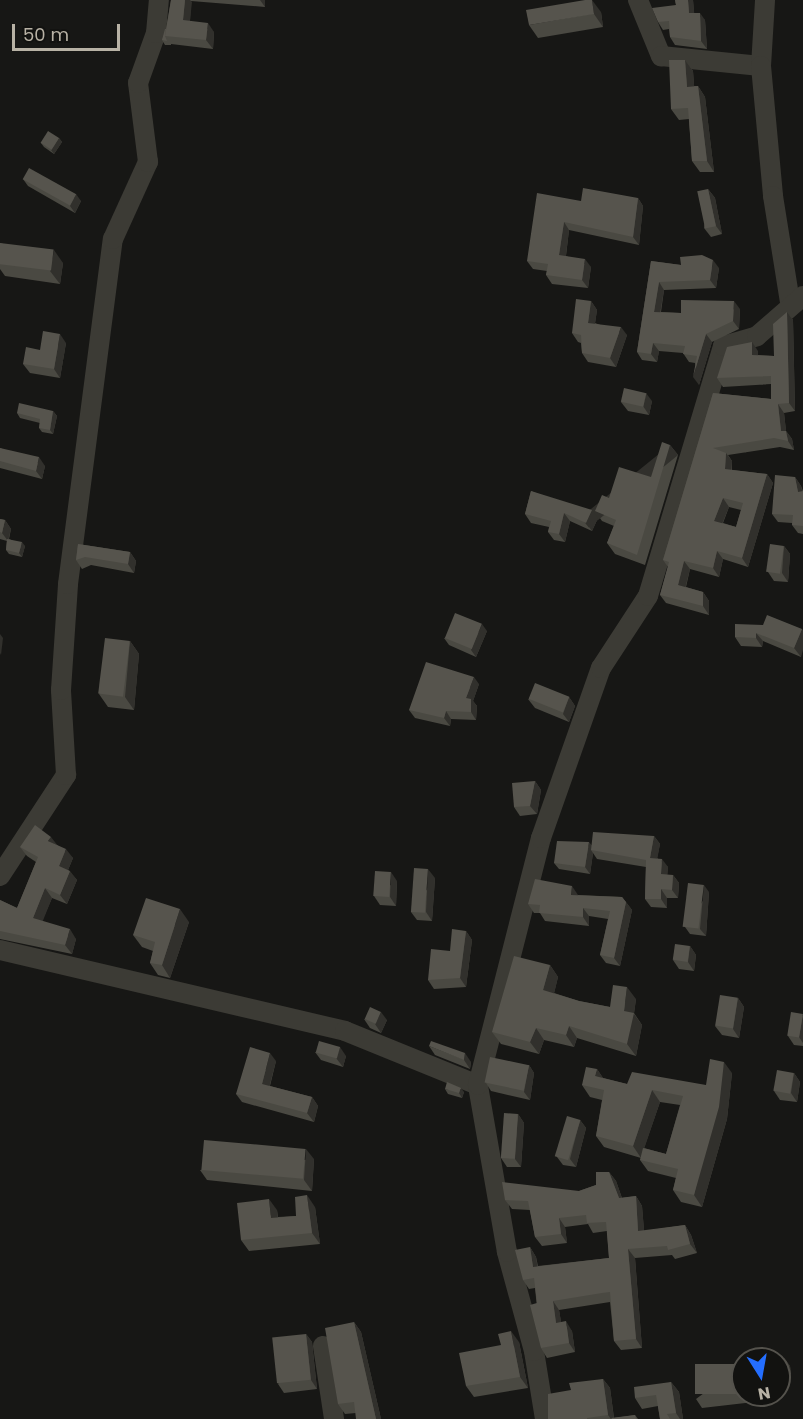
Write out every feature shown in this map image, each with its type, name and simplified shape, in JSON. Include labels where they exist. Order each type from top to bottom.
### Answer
[{"type":"street","points":[[0,876],[66,776],[61,690],[68,584],[113,239],[148,162],[138,83],[156,33],[159,0]]},
{"type":"street","points":[[638,0],[660,56],[761,66]]},
{"type":"street","points":[[545,1419],[534,1351],[507,1252],[478,1084],[541,837],[601,668],[648,596],[723,346],[757,336],[797,299],[773,196],[761,66],[765,0]]},
{"type":"street","points":[[0,950],[345,1032],[478,1084]]},
{"type":"street","points":[[323,1346],[334,1419]]},
{"type":"building","points":[[171,0],[185,0],[183,20],[208,23],[206,40],[165,36]]},
{"type":"building","points":[[592,0],[594,14],[529,25],[526,10]]},
{"type":"building","points":[[675,0],[688,0],[689,13],[700,13],[701,41],[670,37],[669,21],[658,22],[652,8],[676,5]]},
{"type":"building","points":[[165,29],[165,36],[167,41],[162,40]]},
{"type":"building","points":[[669,60],[685,60],[687,87],[698,86],[707,161],[692,161],[688,108],[671,109]]},
{"type":"building","points":[[48,131],[59,138],[52,150],[41,143]]},
{"type":"building","points":[[29,168],[76,194],[70,206],[23,179]]},
{"type":"building","points":[[583,188],[638,198],[633,237],[564,222],[559,255],[585,259],[582,280],[546,275],[548,264],[527,261],[537,193],[581,201]]},
{"type":"building","points":[[708,189],[716,226],[705,228],[697,191]]},
{"type":"building","points":[[0,243],[54,250],[51,270],[0,264]]},
{"type":"building","points":[[702,255],[713,260],[710,280],[659,282],[654,312],[681,313],[681,300],[734,301],[733,321],[706,334],[693,377],[697,356],[683,354],[685,346],[653,343],[651,354],[637,352],[651,261],[681,265],[680,257]]},
{"type":"building","points":[[576,299],[591,301],[588,323],[621,327],[610,358],[582,353],[581,335],[572,333]]},
{"type":"building","points":[[787,312],[789,403],[778,404],[781,431],[786,431],[788,441],[774,438],[713,448],[726,453],[725,469],[767,474],[742,558],[717,551],[713,568],[684,561],[678,585],[703,592],[703,606],[660,595],[669,562],[663,560],[713,393],[771,399],[771,376],[717,378],[727,347],[752,342],[752,355],[774,356],[773,324]],"holes":[[[723,498],[743,503],[736,527],[714,521]]]},
{"type":"building","points":[[43,331],[60,334],[54,369],[23,364],[26,347],[40,350]]},
{"type":"building","points":[[624,388],[646,393],[643,407],[621,402]]},
{"type":"building","points":[[19,403],[53,411],[50,430],[39,428],[40,419],[17,413]]},
{"type":"building","points":[[662,442],[670,445],[637,555],[607,543],[616,520],[595,511],[602,495],[609,498],[619,467],[651,477]]},
{"type":"building","points":[[0,448],[39,457],[36,471],[0,461]]},
{"type":"building","points":[[775,475],[795,477],[798,492],[803,491],[803,526],[792,525],[793,515],[772,514]]},
{"type":"building","points":[[531,491],[592,510],[586,523],[564,513],[559,534],[548,532],[551,521],[525,514]]},
{"type":"building","points":[[0,519],[5,520],[2,533],[0,532]]},
{"type":"building","points":[[7,539],[22,542],[19,553],[6,550]]},
{"type":"building","points":[[78,544],[130,552],[128,564],[85,557],[76,560]]},
{"type":"building","points":[[770,544],[784,546],[780,574],[766,572]]},
{"type":"building","points":[[455,613],[482,624],[472,649],[445,638]]},
{"type":"building","points":[[767,615],[802,629],[794,648],[756,633],[756,638],[735,637],[735,624],[763,625]]},
{"type":"building","points":[[105,638],[130,641],[123,697],[98,694]]},
{"type":"building","points":[[426,662],[474,677],[466,698],[471,699],[471,712],[446,711],[444,718],[409,710]]},
{"type":"building","points":[[535,683],[569,697],[563,713],[529,699]]},
{"type":"building","points":[[535,781],[530,806],[514,807],[512,783]]},
{"type":"building","points":[[35,825],[51,837],[48,841],[66,849],[59,866],[70,871],[60,895],[45,888],[33,918],[70,929],[65,945],[0,931],[0,900],[17,908],[38,857],[20,847]]},
{"type":"building","points":[[593,832],[654,836],[650,858],[662,859],[661,874],[673,875],[672,890],[661,889],[661,899],[645,899],[646,860],[591,850]]},
{"type":"building","points":[[557,841],[589,842],[585,867],[554,863]]},
{"type":"building","points":[[414,868],[428,869],[425,913],[411,912]]},
{"type":"building","points":[[375,871],[391,872],[389,897],[373,896]]},
{"type":"building","points":[[535,879],[572,886],[571,895],[622,897],[626,902],[614,958],[600,955],[610,911],[583,908],[583,917],[539,913],[540,905],[528,904]]},
{"type":"building","points":[[688,883],[704,885],[699,929],[683,927]]},
{"type":"building","points":[[146,898],[180,909],[162,965],[150,963],[155,942],[133,935]]},
{"type":"building","points":[[452,929],[466,931],[460,978],[428,980],[431,949],[450,951]]},
{"type":"building","points":[[675,944],[690,946],[688,962],[673,960]]},
{"type":"building","points":[[514,956],[550,965],[543,990],[579,1001],[610,1007],[613,985],[627,987],[624,1011],[634,1013],[627,1044],[569,1026],[566,1035],[536,1028],[530,1042],[492,1032]]},
{"type":"building","points":[[720,995],[738,998],[733,1028],[715,1026]]},
{"type":"building","points":[[370,1007],[381,1012],[376,1024],[365,1019]]},
{"type":"building","points":[[791,1012],[803,1014],[799,1038],[787,1036]]},
{"type":"building","points":[[319,1041],[340,1047],[337,1059],[316,1053]]},
{"type":"building","points":[[431,1041],[465,1053],[464,1060],[429,1046]]},
{"type":"building","points":[[250,1047],[270,1053],[262,1084],[312,1097],[307,1113],[236,1094]]},
{"type":"building","points":[[490,1057],[529,1065],[524,1091],[485,1082]]},
{"type":"building","points":[[710,1059],[724,1062],[719,1107],[694,1195],[673,1190],[678,1169],[640,1160],[643,1148],[666,1154],[683,1096],[652,1090],[633,1146],[596,1136],[604,1090],[582,1085],[586,1067],[597,1069],[595,1076],[627,1084],[632,1072],[706,1085]]},
{"type":"building","points":[[777,1070],[794,1073],[790,1094],[773,1091]]},
{"type":"building","points":[[447,1082],[461,1088],[459,1093],[445,1089]]},
{"type":"building","points":[[504,1113],[518,1114],[515,1159],[501,1158]]},
{"type":"building","points":[[567,1116],[580,1120],[568,1160],[555,1156]]},
{"type":"building","points":[[204,1140],[306,1149],[303,1179],[201,1170]]},
{"type":"building","points":[[596,1172],[609,1172],[619,1198],[636,1196],[638,1231],[685,1225],[690,1244],[668,1250],[667,1246],[628,1249],[636,1339],[614,1341],[610,1292],[553,1301],[556,1323],[566,1321],[569,1343],[541,1348],[530,1305],[537,1303],[534,1278],[523,1280],[515,1250],[530,1247],[533,1267],[609,1258],[606,1222],[587,1223],[586,1215],[559,1218],[561,1234],[535,1237],[528,1201],[505,1200],[502,1182],[579,1191],[596,1185]]},
{"type":"building","points":[[307,1195],[312,1233],[241,1240],[237,1203],[269,1199],[271,1218],[296,1216],[295,1197]]},
{"type":"building","points":[[354,1322],[376,1419],[356,1419],[354,1402],[338,1404],[325,1328]]},
{"type":"building","points":[[511,1331],[520,1377],[466,1386],[459,1353],[501,1345],[498,1334]]},
{"type":"building","points":[[306,1334],[311,1380],[277,1383],[272,1338]]},
{"type":"building","points":[[695,1364],[731,1364],[731,1394],[695,1394]]},
{"type":"building","points":[[603,1379],[608,1415],[587,1419],[548,1419],[548,1394],[571,1390],[569,1383]]},
{"type":"building","points":[[671,1382],[676,1413],[667,1414],[670,1419],[660,1419],[656,1395],[635,1398],[634,1387]]},
{"type":"building","points":[[635,1415],[636,1419],[611,1418]]}]
